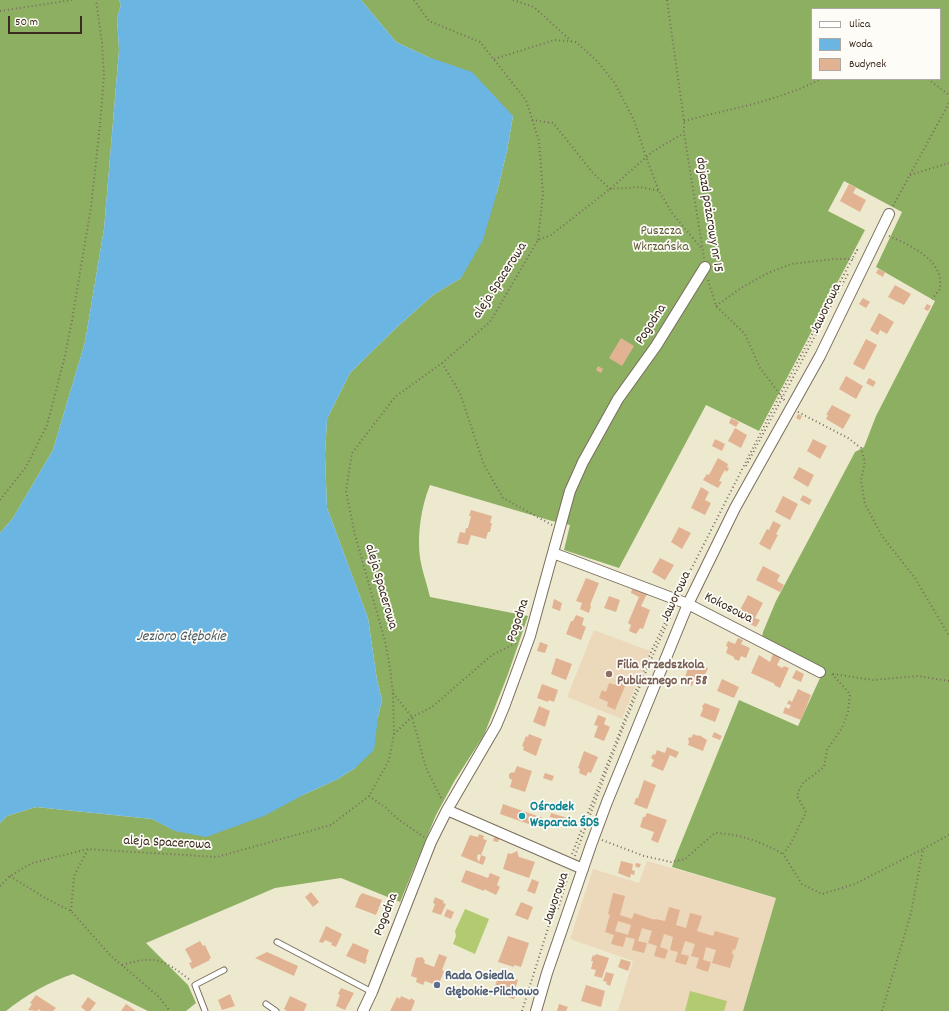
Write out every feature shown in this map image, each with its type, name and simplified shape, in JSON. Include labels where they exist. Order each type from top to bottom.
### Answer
[{"type":"street","name":"Jaworowa","points":[[536,1011],[582,869],[607,802],[688,604],[735,508],[820,356],[889,214]]},
{"type":"street","name":"Pogodna","points":[[363,1011],[432,842],[447,810],[496,726],[530,636],[570,491],[593,442],[618,399],[656,346],[705,267]]},
{"type":"street","name":"Kokosowa","points":[[553,553],[688,604],[820,672]]},
{"type":"street","points":[[447,810],[582,869]]},
{"type":"lane","points":[[277,942],[372,992]]},
{"type":"lane","points":[[205,1011],[195,985],[224,970]]},
{"type":"lane","points":[[266,1004],[276,1011]]},
{"type":"path","points":[[0,11],[72,0]]},
{"type":"path","points":[[0,500],[26,467],[47,425],[65,356],[72,320],[91,207],[104,76],[102,42],[96,0]]},
{"type":"path","points":[[414,0],[430,21],[480,42],[526,100],[539,141],[542,194],[538,240]]},
{"type":"path","points":[[514,0],[534,7],[572,42]]},
{"type":"path","name":"dojazd pożarowy nr 15","points":[[667,0],[684,121],[684,133],[705,267],[716,306]]},
{"type":"path","points":[[494,59],[555,40],[576,42],[597,61],[614,82],[634,120],[659,191],[672,213],[703,250]]},
{"type":"path","points":[[684,121],[752,105],[801,89],[819,80]]},
{"type":"path","points":[[929,80],[949,95]]},
{"type":"path","points":[[889,214],[949,103]]},
{"type":"path","points":[[532,120],[553,123],[592,172],[610,189],[640,187],[659,191]]},
{"type":"path","name":"aleja Spacerowa","points":[[0,886],[10,876],[32,863],[88,849],[217,857],[331,825],[369,796],[389,760],[394,734],[393,693],[385,641],[354,535],[346,491],[352,453],[395,397],[442,363],[490,322],[538,240],[551,235],[610,189],[646,157],[684,133]]},
{"type":"path","points":[[910,175],[949,163]]},
{"type":"path","points":[[880,232],[907,244],[927,256],[939,274],[940,290],[932,299]]},
{"type":"path","points":[[856,259],[834,259],[791,264],[768,273],[741,288],[716,306],[745,334],[760,368],[791,408],[848,438],[861,448],[865,462],[861,480],[866,504],[882,536],[915,578],[949,636]]},
{"type":"path","points":[[442,363],[460,393],[484,465],[503,498],[560,529]]},
{"type":"path","points":[[394,734],[412,717],[432,707],[492,655],[530,636]]},
{"type":"path","points":[[820,672],[873,680],[918,676],[949,681]]},
{"type":"path","points":[[783,854],[791,843],[806,812],[797,796],[799,790],[803,784],[824,766],[827,750],[842,728],[848,712],[850,694],[832,674]]},
{"type":"path","points":[[393,693],[412,717],[426,768],[447,810]]},
{"type":"path","points":[[369,796],[386,808],[399,820],[432,842]]},
{"type":"path","points":[[599,839],[644,856],[671,862],[685,859],[715,832],[730,833],[769,846],[783,854],[802,884],[822,894],[855,884],[949,835]]},
{"type":"path","points":[[71,911],[74,876],[88,849]]},
{"type":"path","points":[[882,1011],[910,913],[924,849]]},
{"type":"path","points":[[10,876],[45,898],[71,911],[111,956],[158,996],[170,1011]]},
{"type":"path","points":[[122,966],[141,960],[154,960],[171,965],[195,985]]},
{"type":"shaded area","name":"Filia Przedszkola Publicznego nr 58","points":[[594,630],[650,651],[622,719],[567,697]]},
{"type":"shaded area","points":[[647,861],[776,898],[743,1011],[618,1011],[633,961],[570,939],[593,869],[639,883]]},
{"type":"green space","points":[[0,0],[119,0],[121,5],[117,18],[119,50],[104,229],[85,342],[53,450],[13,518],[0,533]]},
{"type":"green space","name":"Puszcza Wkrzańska","points":[[361,0],[949,0],[949,1011],[743,1011],[776,898],[672,867],[739,700],[798,726],[821,676],[760,647],[763,632],[776,601],[855,452],[864,447],[876,416],[935,301],[876,267],[902,212],[844,181],[828,211],[865,230],[759,431],[706,405],[619,568],[564,550],[570,525],[430,485],[422,512],[419,531],[419,549],[430,597],[528,616],[508,674],[484,735],[455,780],[436,815],[400,902],[341,878],[275,888],[146,943],[188,985],[196,1003],[186,1011],[148,1011],[73,974],[38,990],[6,1011],[0,1011],[0,823],[7,816],[36,807],[152,819],[176,831],[303,795],[338,779],[355,768],[378,717],[382,700],[377,680],[368,618],[327,508],[325,455],[327,419],[350,373],[396,328],[433,295],[461,278],[497,192],[507,151],[513,116],[428,57],[396,42]]},
{"type":"green space","points":[[465,909],[489,919],[475,954],[453,944],[456,936],[455,931]]},
{"type":"green space","points":[[690,991],[727,1001],[724,1011],[685,1011]]},
{"type":"water","name":"Jezioro Głębokie","points":[[119,0],[361,0],[396,42],[428,57],[472,72],[513,116],[507,151],[483,240],[461,278],[433,295],[396,328],[350,373],[327,419],[325,455],[327,508],[368,618],[377,680],[382,700],[378,717],[374,750],[355,768],[338,779],[303,795],[264,816],[206,837],[175,831],[152,819],[36,807],[7,816],[0,823],[0,533],[13,518],[53,450],[85,342],[104,229],[119,50],[117,18],[121,5]]},
{"type":"building","points":[[849,184],[856,188],[853,193],[866,200],[860,212],[840,201]]},
{"type":"building","points":[[878,269],[885,272],[883,277],[876,273]]},
{"type":"building","points":[[895,285],[911,294],[904,305],[888,297]]},
{"type":"building","points":[[863,298],[870,302],[866,308],[859,304]]},
{"type":"building","points":[[927,304],[931,306],[928,311],[924,309]]},
{"type":"building","points":[[879,313],[894,322],[887,334],[880,330],[878,335],[870,330]]},
{"type":"building","points":[[621,338],[634,346],[622,366],[609,358]]},
{"type":"building","points":[[866,339],[877,345],[864,370],[853,364]]},
{"type":"building","points":[[598,366],[603,369],[601,373],[596,370]]},
{"type":"building","points":[[846,376],[863,386],[856,399],[839,389]]},
{"type":"building","points":[[869,378],[876,382],[873,387],[866,383]]},
{"type":"building","points":[[832,405],[851,415],[843,429],[826,419],[828,415],[826,415]]},
{"type":"building","points":[[798,414],[802,416],[800,420],[796,418]]},
{"type":"building","points":[[731,418],[739,422],[736,427],[729,423]]},
{"type":"building","points":[[735,428],[747,435],[741,448],[728,441]]},
{"type":"building","points":[[715,439],[725,444],[722,451],[712,446]]},
{"type":"building","points":[[813,439],[827,446],[820,459],[807,451]]},
{"type":"building","points":[[718,458],[728,464],[727,467],[729,468],[727,472],[725,470],[722,475],[719,481],[722,482],[718,488],[703,480],[707,474],[709,475]]},
{"type":"building","points":[[799,467],[814,475],[808,487],[793,478]]},
{"type":"building","points":[[701,487],[709,492],[705,500],[711,503],[705,515],[691,508]]},
{"type":"building","points":[[803,495],[812,500],[809,505],[800,500]]},
{"type":"building","points":[[783,496],[798,504],[790,520],[775,512]]},
{"type":"building","points":[[471,510],[492,516],[490,532],[488,532],[486,539],[471,535],[468,545],[457,543],[460,532],[465,533],[466,528],[468,528]]},
{"type":"building","points":[[773,521],[781,525],[776,534],[778,535],[770,550],[759,544],[767,529],[769,530]]},
{"type":"building","points":[[679,527],[691,533],[682,549],[671,542]]},
{"type":"building","points":[[660,558],[674,565],[665,580],[652,572]]},
{"type":"building","points":[[763,566],[780,575],[777,581],[784,585],[780,592],[756,580]]},
{"type":"building","points":[[586,578],[599,583],[590,605],[589,613],[580,609],[582,603],[576,601]]},
{"type":"building","points":[[632,589],[647,594],[641,606],[650,610],[643,629],[640,628],[636,634],[629,631],[631,625],[628,623],[639,597],[631,593]]},
{"type":"building","points":[[748,595],[763,603],[755,618],[760,620],[756,627],[746,622],[750,615],[740,610]]},
{"type":"building","points":[[609,596],[620,600],[616,612],[604,608]]},
{"type":"building","points":[[554,599],[562,603],[560,611],[552,608]]},
{"type":"building","points":[[576,615],[584,618],[582,625],[586,627],[581,640],[566,634],[571,621],[573,621]]},
{"type":"building","points":[[738,638],[743,640],[741,644],[750,648],[746,658],[741,656],[739,661],[726,653],[728,641],[735,644]]},
{"type":"building","points":[[540,642],[548,645],[545,653],[537,651]]},
{"type":"building","points":[[773,654],[781,657],[777,665],[782,668],[784,666],[789,668],[780,688],[774,685],[775,684],[751,673],[759,655],[770,662]]},
{"type":"building","points":[[556,658],[572,664],[566,680],[551,674]]},
{"type":"building","points":[[692,661],[708,668],[701,683],[694,680],[692,686],[683,683],[689,665],[690,666]]},
{"type":"building","points":[[796,670],[804,674],[801,682],[792,678]]},
{"type":"building","points":[[620,676],[628,679],[615,710],[607,706],[608,702],[599,698],[602,690],[606,692],[609,683],[617,685]]},
{"type":"building","points":[[722,679],[739,687],[734,698],[717,691]]},
{"type":"building","points":[[542,684],[558,690],[554,702],[549,700],[548,702],[537,698]]},
{"type":"building","points":[[798,689],[811,695],[801,720],[783,713],[785,707],[789,709],[791,705],[787,704],[789,700],[792,702]]},
{"type":"building","points":[[705,703],[720,709],[715,722],[700,716],[703,709],[702,706]]},
{"type":"building","points":[[539,706],[550,711],[545,727],[533,722]]},
{"type":"building","points":[[598,715],[606,718],[604,724],[610,727],[604,741],[594,737],[598,726],[594,725]]},
{"type":"building","points":[[714,732],[722,736],[720,740],[712,737]]},
{"type":"building","points":[[529,734],[542,739],[536,756],[523,750],[524,747],[522,746],[526,736],[528,737]]},
{"type":"building","points":[[693,734],[699,735],[707,740],[703,751],[688,745],[688,738],[692,737]]},
{"type":"building","points":[[667,747],[679,752],[676,758],[670,755],[663,771],[651,766],[654,760],[651,758],[653,754],[655,755],[657,750],[665,753]]},
{"type":"building","points":[[584,751],[598,757],[591,773],[588,772],[586,776],[579,773],[580,769],[578,768]]},
{"type":"building","points":[[517,766],[532,771],[525,792],[510,787],[512,780],[509,778],[509,774],[512,772],[514,773]]},
{"type":"building","points":[[545,773],[554,776],[552,781],[543,778]]},
{"type":"building","points":[[644,780],[656,785],[647,809],[634,804],[636,798],[638,798]]},
{"type":"building","name":"Ośrodek Wsparcia ŚDS","points":[[503,804],[543,818],[540,828],[500,814]]},
{"type":"building","points":[[551,813],[574,820],[572,826],[552,820],[553,818],[550,817]]},
{"type":"building","points":[[647,813],[667,820],[658,843],[651,840],[654,832],[640,827],[643,817],[645,817]]},
{"type":"building","points":[[479,834],[484,836],[483,839],[487,840],[481,855],[486,857],[483,865],[461,856],[470,835],[478,837]],"holes":[[[478,854],[481,855],[479,862],[477,858]]]},
{"type":"building","points":[[495,835],[500,837],[498,842],[493,841]]},
{"type":"building","points":[[517,851],[519,857],[535,862],[529,878],[503,869],[508,853],[511,854]]},
{"type":"building","points":[[621,861],[633,864],[632,870],[635,871],[634,875],[631,874],[630,878],[618,873]]},
{"type":"building","points":[[636,863],[641,864],[639,868],[635,866]]},
{"type":"building","points":[[466,870],[488,878],[490,873],[500,877],[497,885],[500,887],[496,895],[484,889],[484,891],[461,882]]},
{"type":"building","points":[[532,879],[539,882],[535,894],[527,891]]},
{"type":"building","points":[[311,892],[319,902],[313,907],[305,897]]},
{"type":"building","points":[[362,893],[382,900],[376,915],[355,907]]},
{"type":"building","points":[[613,893],[625,896],[620,915],[632,919],[634,913],[655,920],[665,921],[669,907],[680,910],[676,925],[686,928],[690,913],[702,916],[697,931],[713,936],[715,931],[739,938],[735,950],[733,949],[732,954],[734,955],[730,968],[712,963],[716,950],[706,947],[703,960],[711,962],[708,972],[696,968],[699,958],[691,956],[695,944],[685,941],[681,954],[689,956],[686,965],[675,962],[678,952],[670,950],[673,937],[664,934],[660,947],[668,950],[665,959],[654,956],[657,946],[648,943],[652,931],[642,928],[638,941],[647,943],[644,953],[632,950],[635,939],[626,937],[623,947],[611,944],[614,935],[605,932],[610,915],[608,914]],"holes":[[[618,921],[631,925],[628,935],[615,931]]]},
{"type":"building","points":[[435,897],[444,901],[443,903],[446,904],[441,915],[432,912],[435,904],[433,903]]},
{"type":"building","points":[[521,902],[533,907],[528,920],[515,915]]},
{"type":"building","points":[[447,909],[454,912],[451,919],[444,916]]},
{"type":"building","points":[[326,926],[342,934],[336,947],[331,945],[332,943],[325,940],[323,943],[319,942]]},
{"type":"building","points":[[508,936],[529,943],[521,967],[514,965],[514,967],[498,962]]},
{"type":"building","points":[[200,941],[203,946],[205,945],[211,958],[209,959],[210,960],[192,969],[189,963],[192,962],[185,949]]},
{"type":"building","points":[[353,943],[369,950],[365,964],[346,956]]},
{"type":"building","points":[[267,952],[298,966],[294,976],[255,958]]},
{"type":"building","points":[[439,954],[447,957],[442,970],[444,971],[438,986],[425,981],[423,985],[416,982],[417,978],[411,976],[416,958],[422,957],[425,961],[424,963],[434,967]]},
{"type":"building","points":[[596,954],[609,958],[602,978],[594,976],[596,970],[591,969],[593,955],[595,956]]},
{"type":"building","points":[[621,959],[631,962],[628,971],[618,967]]},
{"type":"building","points":[[606,972],[614,974],[610,986],[606,984],[607,982],[603,981]]},
{"type":"building","points":[[502,975],[518,980],[514,992],[516,993],[514,999],[502,995],[504,989],[495,986],[498,978],[501,979]]},
{"type":"building","points":[[586,985],[605,991],[601,1007],[581,1001]]},
{"type":"building","points":[[341,988],[354,993],[345,1010],[336,1006],[340,995],[338,994]]},
{"type":"building","points":[[230,994],[235,1006],[222,1010],[218,1000]]},
{"type":"building","points":[[36,995],[56,1008],[53,1011],[41,1011],[39,1009],[37,1011],[28,1010],[32,1004],[30,1003]]},
{"type":"building","points":[[290,996],[307,1004],[304,1011],[287,1011],[284,1009]]},
{"type":"building","points":[[401,996],[410,1000],[411,998],[415,1001],[411,1011],[390,1011],[397,997],[400,999]]},
{"type":"building","points":[[88,997],[96,1003],[90,1011],[86,1011],[81,1007]]},
{"type":"building","points":[[126,1004],[136,1011],[121,1011]]},
{"type":"building","points":[[559,1004],[568,1007],[566,1011],[557,1011]]},
{"type":"place","name":"Filia Przedszkola Publicznego nr 58","points":[[609,674]]},
{"type":"place","name":"Ośrodek Wsparcia ŚDS","points":[[522,816]]},
{"type":"place","name":"Rada Osiedla Głębokie-Pilchowo","points":[[437,985]]}]
